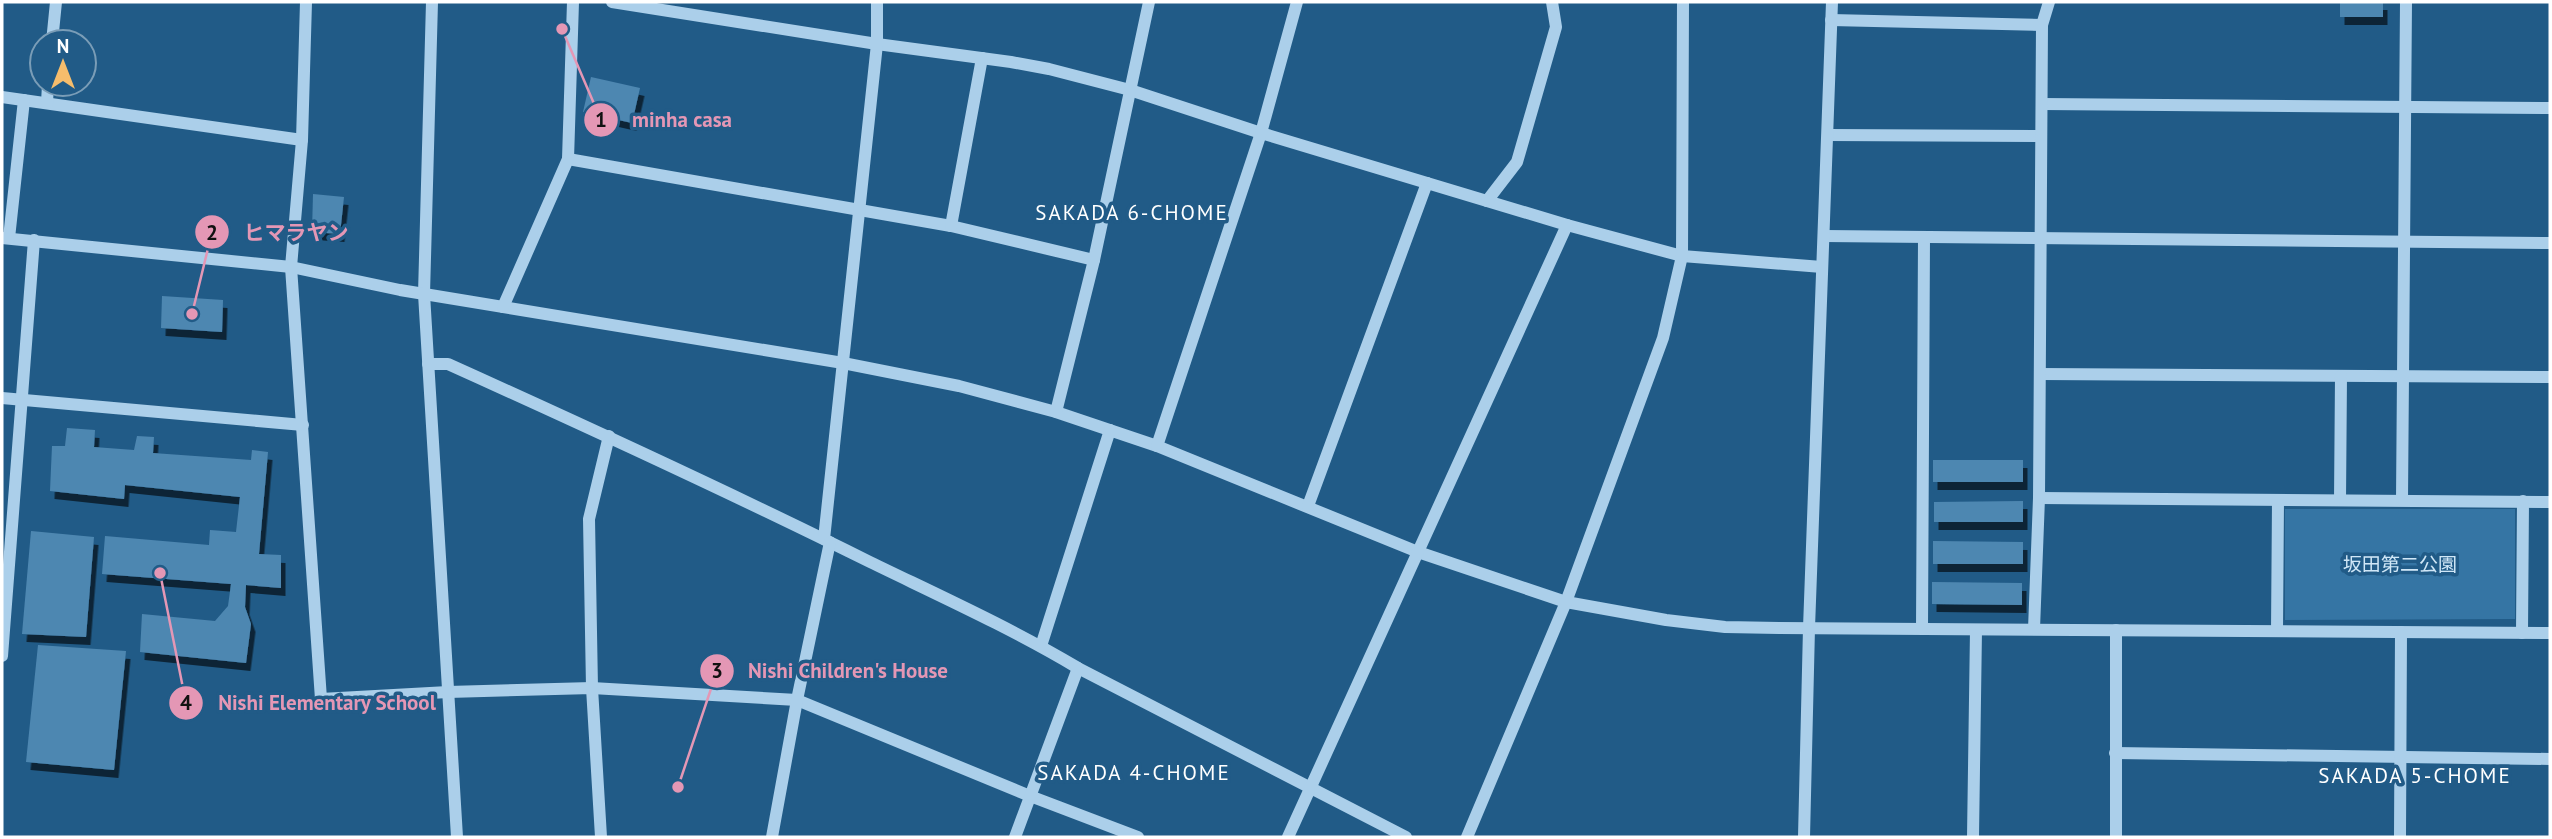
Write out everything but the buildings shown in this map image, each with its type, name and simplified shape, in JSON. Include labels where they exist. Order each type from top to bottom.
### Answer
[{"type":"street","points":[[53,28],[56,2]]},
{"type":"street","points":[[306,2],[302,140],[291,267],[321,699],[592,688],[797,700],[1030,796],[1138,837]]},
{"type":"street","points":[[432,2],[424,294],[457,837]]},
{"type":"street","points":[[503,307],[568,159],[573,2]]},
{"type":"street","points":[[612,2],[1049,69],[1130,90],[1261,133],[1567,225],[1682,256],[1822,267]]},
{"type":"street","points":[[772,837],[827,541],[877,44],[877,2]]},
{"type":"street","points":[[1056,412],[1094,260],[1149,2]]},
{"type":"street","points":[[1157,446],[1261,133],[1297,2]]},
{"type":"street","points":[[1487,201],[1517,162],[1556,27],[1552,2]]},
{"type":"street","points":[[1467,837],[1566,602],[1663,338],[1682,256],[1684,2]]},
{"type":"street","points":[[1804,837],[1832,2]]},
{"type":"street","points":[[2034,629],[2039,498],[2042,25],[2049,2]]},
{"type":"street","points":[[2403,500],[2406,2]]},
{"type":"street","points":[[1831,20],[2042,25]]},
{"type":"street","points":[[951,226],[982,58]]},
{"type":"street","points":[[2,97],[302,140]]},
{"type":"street","points":[[47,98],[47,103]]},
{"type":"street","points":[[24,100],[5,238],[291,267],[424,294],[843,363],[959,386],[1056,412],[1157,446],[1418,552],[1566,602],[1678,622],[1725,627],[2550,633]]},
{"type":"street","points":[[2042,104],[2550,108]]},
{"type":"street","points":[[1828,135],[2040,136]]},
{"type":"street","points":[[568,159],[951,226],[1094,260]]},
{"type":"street","points":[[1307,506],[1427,183]]},
{"type":"street","points":[[1288,837],[1567,225]]},
{"type":"street","points":[[1824,236],[2550,243]]},
{"type":"street","points":[[1922,629],[1924,238]]},
{"type":"street","points":[[2,656],[34,240]]},
{"type":"street","points":[[428,364],[448,364],[609,436],[827,541],[1041,646],[1078,668],[1297,780],[1309,789],[1406,837]]},
{"type":"street","points":[[2040,374],[2550,377]]},
{"type":"street","points":[[2340,500],[2341,376]]},
{"type":"street","points":[[2,398],[303,425]]},
{"type":"street","points":[[1041,646],[1110,430]]},
{"type":"street","points":[[601,837],[592,688],[589,519],[609,436]]},
{"type":"street","points":[[2039,498],[2550,502]]},
{"type":"street","points":[[2277,631],[2278,500]]},
{"type":"street","points":[[2522,633],[2523,501]]},
{"type":"street","points":[[1973,837],[1976,630]]},
{"type":"street","points":[[2116,630],[2116,837]]},
{"type":"street","points":[[2400,837],[2401,632]]},
{"type":"street","points":[[1014,837],[1078,668]]},
{"type":"street","points":[[2115,753],[2550,760]]},
{"type":"green space","name":"坂田第二公園","points":[[2285,509],[2515,509],[2515,619],[2285,620]]},
{"type":"place","name":"minha casa","points":[[562,29]]},
{"type":"place","name":"ヒマラヤン","points":[[192,314]]},
{"type":"place","name":"Nishi Elementary School","points":[[160,573]]},
{"type":"place","name":"Nishi Children's House","points":[[678,787]]},
{"type":"district","name":"SAKADA 6-CHOME","points":[[1132,213]]},
{"type":"district","name":"SAKADA 4-CHOME","points":[[1134,773]]},
{"type":"district","name":"SAKADA 5-CHOME","points":[[2415,776]]}]
